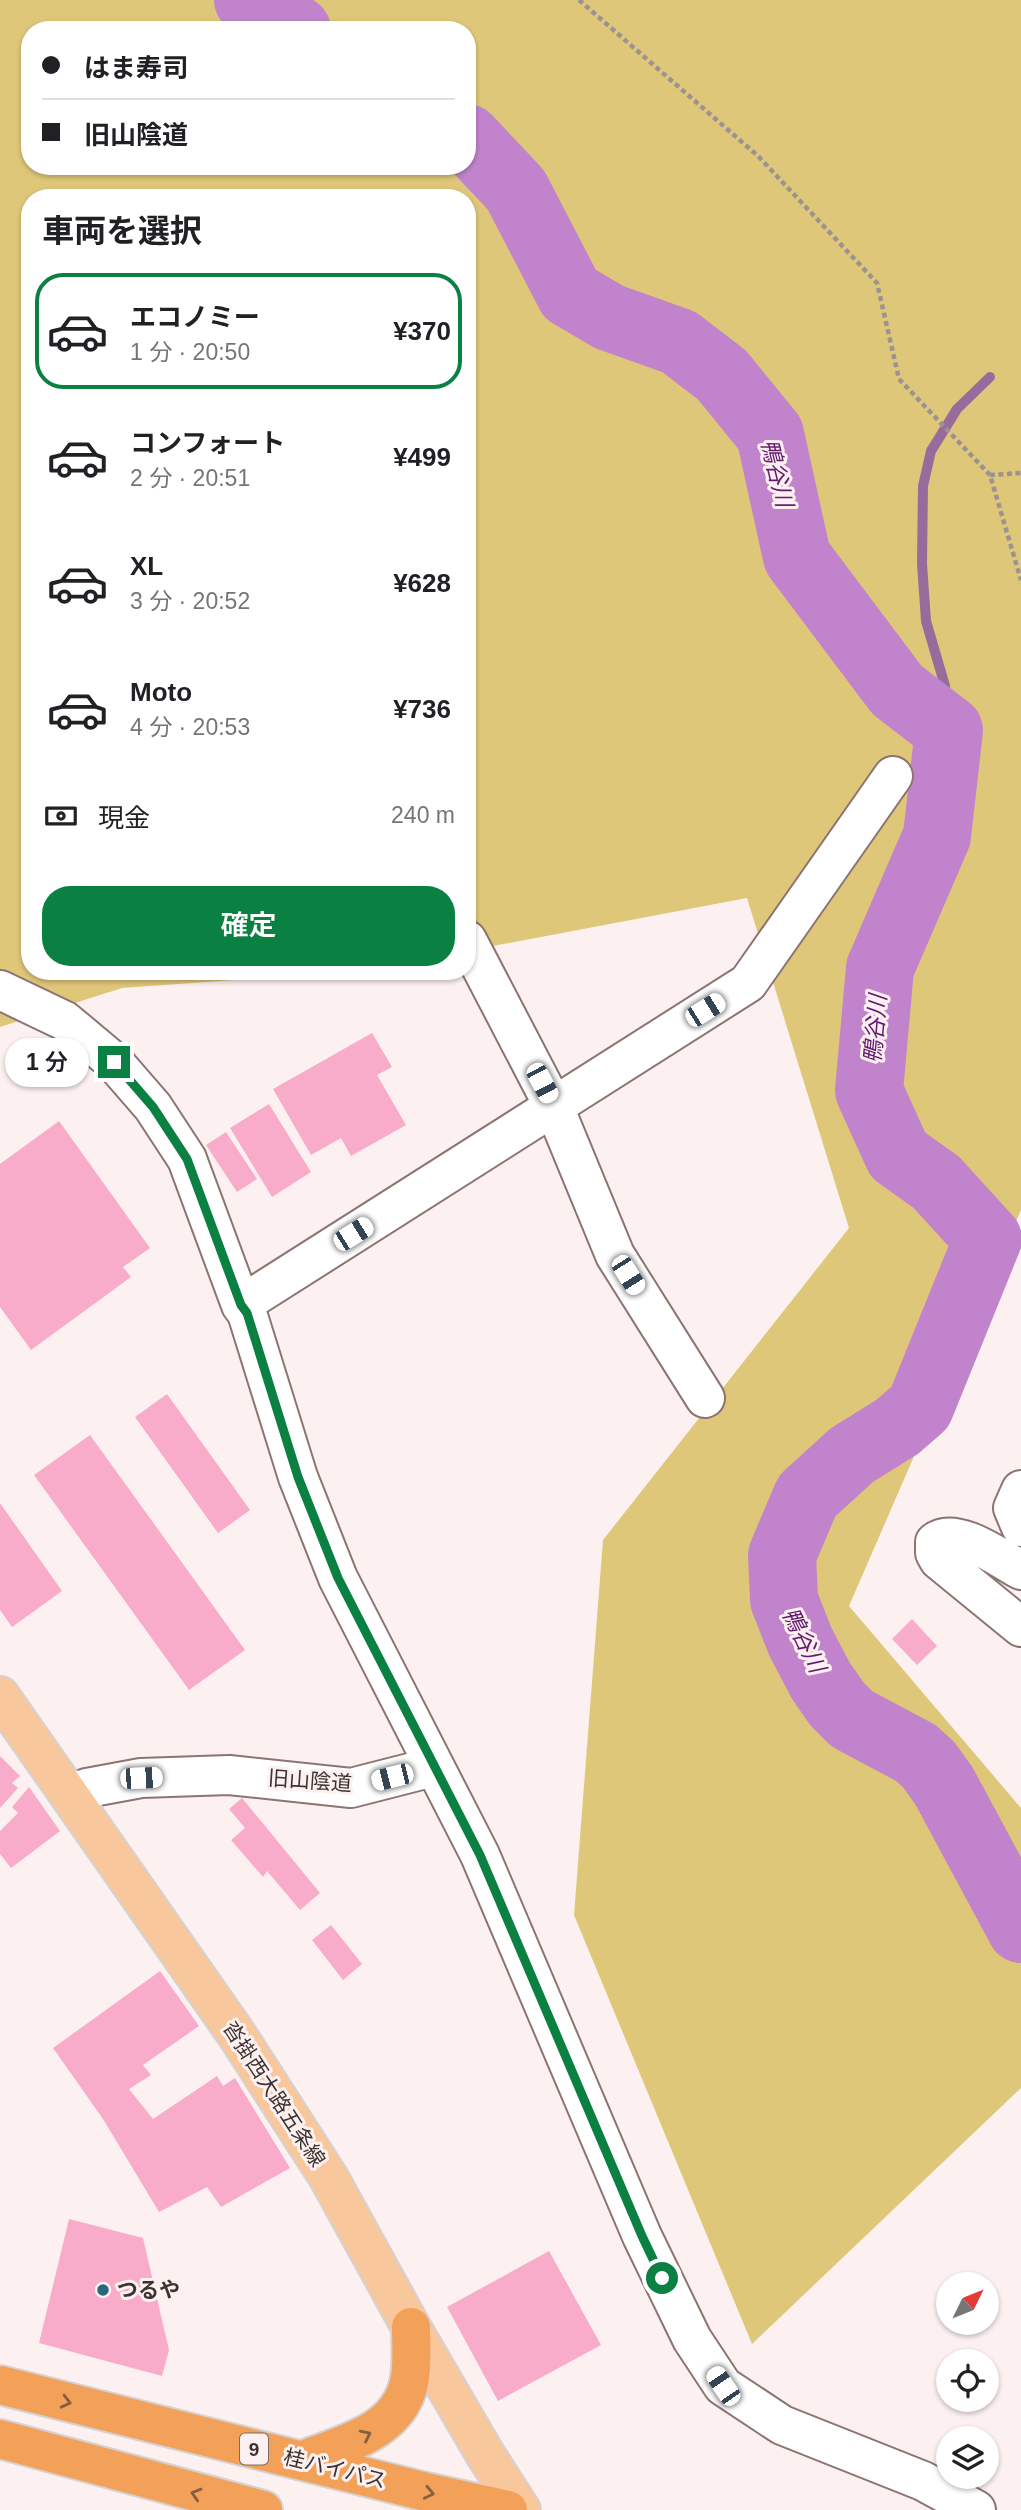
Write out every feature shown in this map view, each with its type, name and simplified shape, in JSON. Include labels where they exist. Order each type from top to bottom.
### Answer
[{"type":"highway","points":[[303,2460],[366,2436],[381,2427],[395,2411],[405,2398],[410,2380],[411,2328]]},
{"type":"highway","name":"桂バイパス","points":[[0,2385],[426,2492],[508,2510]]},
{"type":"highway","points":[[0,2439],[262,2510]]},
{"type":"main road","name":"沓掛西大路五条線","points":[[0,1696],[237,2035],[329,2178],[411,2328],[485,2455],[521,2510]]},
{"type":"street","points":[[241,1305],[748,983],[893,776]]},
{"type":"street","points":[[476,957],[554,1107],[615,1255],[705,1398]]},
{"type":"street","points":[[0,990],[65,1021],[114,1062],[153,1107],[187,1159],[241,1305],[247,1313],[298,1477],[338,1578],[480,1855],[642,2236],[692,2340],[723,2386],[782,2425],[923,2481],[976,2510]]},
{"type":"street","points":[[1021,1490],[1013,1508],[1021,1527]]},
{"type":"street","points":[[1021,1570],[990,1551],[955,1538],[947,1536],[935,1542],[935,1553],[939,1560],[1021,1627]]},
{"type":"street","name":"旧山陰道","points":[[69,1794],[141,1778],[229,1775],[351,1788],[433,1767]]},
{"type":"path","points":[[579,0],[758,156],[877,284],[899,379],[990,475],[1021,580]]},
{"type":"path","points":[[990,475],[1021,473]]},
{"type":"shaded area","points":[[0,0],[1021,0],[1021,1210],[849,1606],[1021,1808],[1021,2088],[752,2344],[574,1915],[603,1540],[849,1228],[747,898],[476,949],[476,189],[21,189],[21,980],[234,980],[122,988],[0,1027]]},
{"type":"building","points":[[372,1033],[392,1067],[377,1075],[406,1125],[351,1156],[341,1138],[311,1155],[273,1089]]},
{"type":"building","points":[[269,1104],[311,1172],[272,1197],[230,1128]]},
{"type":"building","points":[[59,1121],[150,1248],[123,1267],[131,1277],[31,1350],[0,1307],[0,1164]]},
{"type":"building","points":[[226,1132],[257,1179],[237,1192],[206,1145]]},
{"type":"building","points":[[167,1394],[250,1510],[218,1533],[135,1417]]},
{"type":"building","points":[[90,1435],[245,1650],[189,1690],[34,1475]]},
{"type":"building","points":[[0,1503],[62,1591],[12,1627],[0,1610]]},
{"type":"building","points":[[912,1619],[937,1646],[917,1665],[892,1639]]},
{"type":"building","points":[[0,1756],[20,1776],[12,1783],[18,1788],[0,1808]]},
{"type":"building","points":[[29,1787],[60,1831],[11,1868],[0,1854],[0,1831],[18,1813],[12,1807]]},
{"type":"building","points":[[242,1798],[320,1893],[300,1910],[267,1871],[263,1877],[231,1840],[245,1828],[229,1809]]},
{"type":"building","points":[[331,1925],[362,1964],[343,1980],[312,1940]]},
{"type":"building","points":[[160,1971],[199,2026],[143,2065],[151,2075],[129,2089],[153,2119],[217,2076],[223,2086],[235,2078],[290,2168],[221,2207],[207,2187],[159,2212],[103,2119],[53,2048]]},
{"type":"building","name":"つるや","points":[[69,2219],[143,2238],[169,2350],[162,2376],[39,2343]]},
{"type":"building","points":[[549,2251],[601,2345],[498,2401],[447,2307]]},
{"type":"waterway","name":"鴨谷川","points":[[248,0],[282,21]]},
{"type":"waterway","name":"鴨谷川","points":[[476,148],[516,190],[570,294],[609,317],[679,342],[722,375],[770,434],[797,557],[897,690],[949,730],[937,836],[880,968],[869,1091],[898,1155],[936,1182],[988,1239],[920,1407],[897,1427],[852,1455],[807,1496],[782,1555],[784,1600],[800,1641],[821,1681],[837,1704],[852,1719],[916,1753],[929,1765],[944,1786],[1021,1929]]},
{"type":"waterway","points":[[949,730],[945,686],[926,621],[922,564],[923,486],[931,451],[957,409],[990,377]]},
{"type":"place","name":"つるや","points":[[103,2290]]},
{"type":"route","points":[[114,1062],[153,1107],[187,1159],[241,1305],[247,1313],[298,1477],[338,1578],[480,1855],[573,2077],[662,2278]]}]
